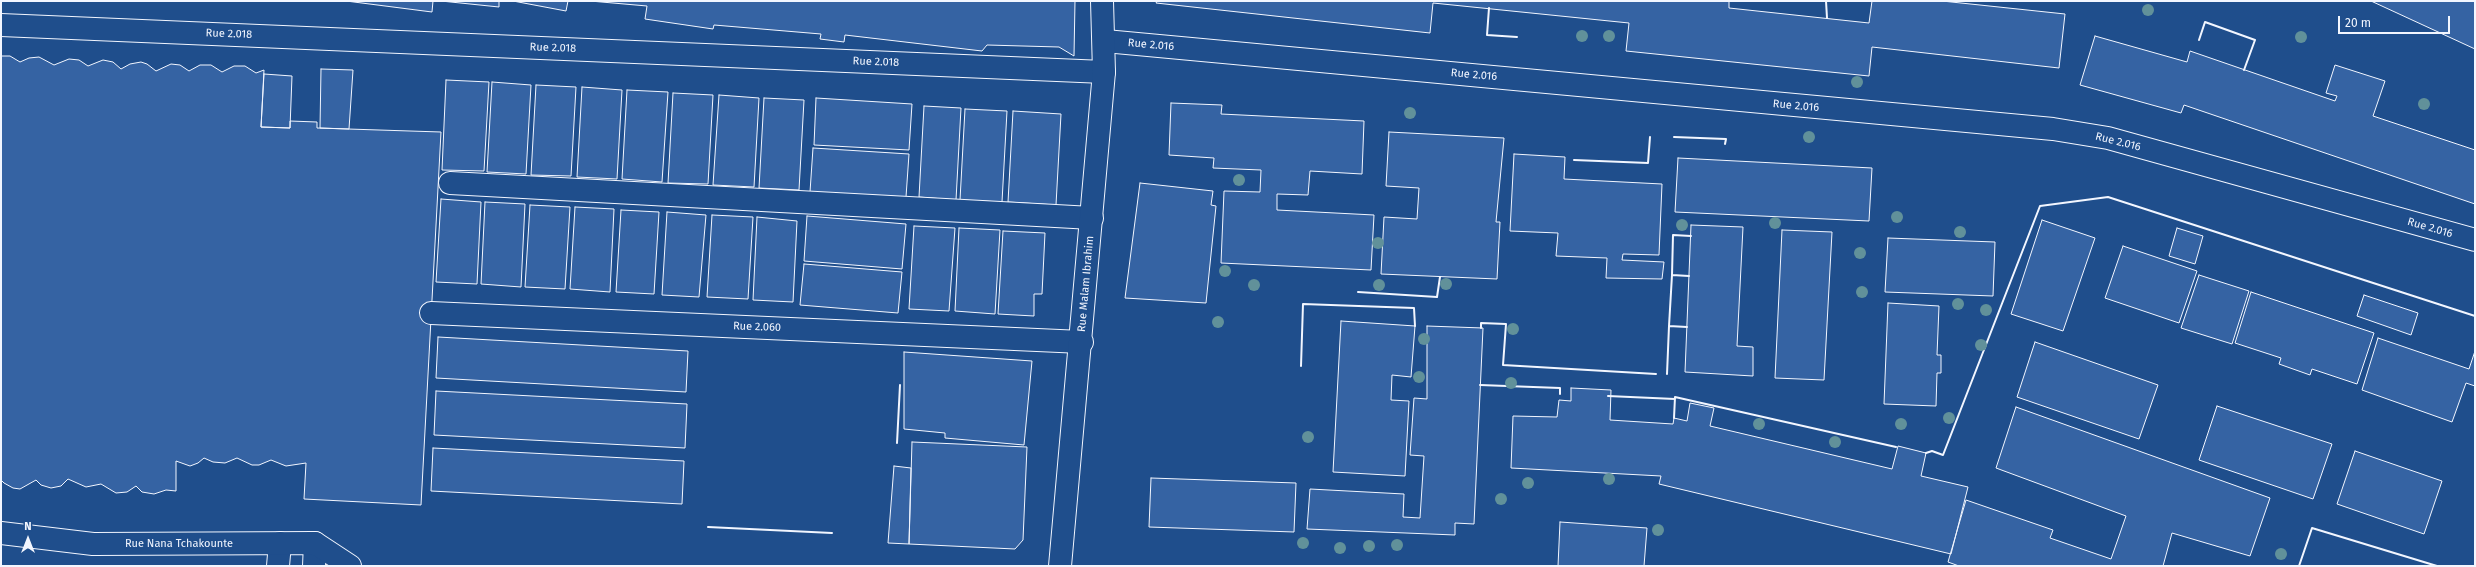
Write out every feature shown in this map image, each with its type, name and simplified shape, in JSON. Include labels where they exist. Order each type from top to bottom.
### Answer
[{"type":"street","name":"Rue Malam Ibrahim","points":[[1060,566],[1082,342],[1104,72],[1105,41],[1102,1]]},
{"type":"street","name":"Rue 2.018","points":[[1,25],[1104,72]]},
{"type":"street","name":"Rue 2.016","points":[[1105,41],[2053,129],[2108,138],[2475,240]]},
{"type":"street","points":[[450,183],[1092,218]]},
{"type":"street","name":"Rue 2.060","points":[[431,313],[1082,342]]},
{"type":"street","name":"Rue Nana Tchakounte","points":[[1,533],[93,544],[315,543]]},
{"type":"street","points":[[278,566],[280,543]]},
{"type":"street","points":[[314,566],[315,543]]},
{"type":"street","points":[[315,543],[350,566]]},
{"type":"building","points":[[346,1],[433,1],[432,12]]},
{"type":"building","points":[[441,1],[499,1],[499,7]]},
{"type":"building","points":[[513,1],[568,1],[566,11]]},
{"type":"building","points":[[590,1],[1075,1],[1074,56],[1059,47],[987,45],[982,51],[845,35],[844,42],[820,39],[821,34],[714,25],[713,29],[645,19],[647,6]]},
{"type":"building","points":[[1157,1],[1729,1],[1729,8],[1869,23],[1872,1],[1942,1],[2065,14],[2059,68],[1872,47],[1869,76],[1626,51],[1629,23],[1433,3],[1430,33],[1156,3]]},
{"type":"building","points":[[2371,1],[2475,1],[2475,49]]},
{"type":"building","points":[[2095,36],[2187,62],[2190,51],[2335,101],[2337,96],[2326,93],[2335,65],[2385,81],[2373,116],[2475,150],[2475,204],[2184,105],[2181,113],[2080,85]]},
{"type":"building","points":[[1,56],[10,56],[20,62],[29,58],[39,57],[54,65],[69,59],[79,60],[88,66],[103,60],[113,62],[121,69],[130,64],[141,62],[147,64],[156,71],[171,64],[180,65],[189,71],[200,65],[211,65],[222,72],[234,66],[245,66],[256,73],[264,70],[261,127],[290,128],[290,121],[317,122],[317,128],[441,132],[421,505],[304,499],[306,463],[286,466],[271,460],[259,465],[252,465],[237,458],[225,463],[213,462],[204,458],[198,463],[190,466],[176,461],[176,491],[166,490],[154,494],[142,492],[136,486],[127,492],[116,493],[101,484],[86,487],[68,479],[61,486],[51,488],[41,485],[36,480],[20,489],[13,488],[1,480]]},
{"type":"building","points":[[321,69],[353,70],[349,129],[320,128]]},
{"type":"building","points":[[264,74],[292,76],[290,128],[261,127]]},
{"type":"building","points":[[446,80],[489,82],[484,171],[442,170]]},
{"type":"building","points":[[492,82],[531,85],[526,174],[487,172]]},
{"type":"building","points":[[536,85],[576,87],[571,176],[531,175]]},
{"type":"building","points":[[582,87],[622,90],[617,179],[577,177]]},
{"type":"building","points":[[627,90],[668,92],[662,182],[622,179]]},
{"type":"building","points":[[673,93],[713,95],[708,184],[668,183]]},
{"type":"building","points":[[719,95],[759,98],[754,187],[713,185]]},
{"type":"building","points":[[764,98],[804,100],[799,190],[759,188]]},
{"type":"building","points":[[816,98],[912,104],[909,150],[814,145]]},
{"type":"building","points":[[1171,103],[1222,105],[1221,114],[1364,121],[1362,174],[1310,171],[1308,195],[1277,194],[1277,210],[1374,215],[1371,270],[1221,263],[1224,191],[1260,192],[1261,170],[1213,168],[1214,158],[1169,155]]},
{"type":"building","points":[[924,106],[961,108],[956,200],[919,197]]},
{"type":"building","points":[[965,109],[1007,111],[1002,202],[960,200]]},
{"type":"building","points":[[1013,111],[1061,114],[1056,205],[1008,202]]},
{"type":"building","points":[[1389,132],[1504,138],[1496,222],[1500,222],[1497,279],[1381,274],[1384,217],[1417,219],[1419,188],[1386,186]]},
{"type":"building","points":[[813,148],[909,154],[906,197],[810,192]]},
{"type":"building","points":[[1514,154],[1565,157],[1564,179],[1662,184],[1659,255],[1623,254],[1622,260],[1664,262],[1662,279],[1606,278],[1607,258],[1556,256],[1558,233],[1510,231]]},
{"type":"building","points":[[1678,158],[1872,168],[1869,221],[1675,212]]},
{"type":"building","points":[[1140,183],[1213,191],[1211,205],[1216,206],[1206,303],[1125,298]]},
{"type":"building","points":[[441,199],[481,202],[477,284],[436,282]]},
{"type":"building","points":[[485,202],[525,204],[521,287],[481,284]]},
{"type":"building","points":[[530,205],[570,207],[565,289],[525,287]]},
{"type":"building","points":[[575,207],[614,209],[610,292],[570,289]]},
{"type":"building","points":[[621,210],[659,212],[654,294],[616,292]]},
{"type":"building","points":[[667,212],[706,215],[699,297],[662,295]]},
{"type":"building","points":[[712,215],[753,217],[748,299],[707,297]]},
{"type":"building","points":[[807,216],[906,224],[902,269],[804,261]]},
{"type":"building","points":[[757,217],[797,221],[793,302],[753,300]]},
{"type":"building","points":[[2042,220],[2095,238],[2063,331],[2011,314]]},
{"type":"building","points":[[1691,225],[1743,227],[1737,346],[1753,347],[1753,376],[1685,372]]},
{"type":"building","points":[[914,226],[955,228],[949,311],[909,309]]},
{"type":"building","points":[[959,228],[1000,230],[995,314],[955,311]]},
{"type":"building","points":[[2177,228],[2203,236],[2195,264],[2169,256]]},
{"type":"building","points":[[1782,230],[1832,232],[1824,380],[1775,378]]},
{"type":"building","points":[[1003,231],[1045,233],[1042,294],[1034,294],[1034,316],[998,314]]},
{"type":"building","points":[[1888,238],[1995,242],[1993,296],[1885,292]]},
{"type":"building","points":[[2123,246],[2197,271],[2179,323],[2105,298]]},
{"type":"building","points":[[804,264],[902,272],[898,313],[800,305]]},
{"type":"building","points":[[2199,275],[2249,291],[2232,344],[2181,328]]},
{"type":"building","points":[[2251,292],[2374,333],[2357,384],[2312,369],[2310,375],[2279,364],[2281,358],[2235,343]]},
{"type":"building","points":[[2364,295],[2418,313],[2411,335],[2357,316]]},
{"type":"building","points":[[1888,303],[1939,306],[1937,355],[1941,355],[1941,373],[1937,373],[1936,406],[1884,404]]},
{"type":"building","points":[[1341,321],[1415,326],[1411,377],[1392,375],[1391,400],[1409,401],[1405,476],[1333,472]]},
{"type":"building","points":[[1427,326],[1483,328],[1474,524],[1455,523],[1455,535],[1307,529],[1310,489],[1404,494],[1403,517],[1420,518],[1424,456],[1410,455],[1414,398],[1427,399]]},
{"type":"building","points":[[438,337],[688,351],[686,392],[436,378]]},
{"type":"building","points":[[2378,338],[2469,369],[2475,351],[2475,386],[2466,383],[2452,422],[2362,390]]},
{"type":"building","points":[[2035,342],[2158,385],[2139,439],[2017,397]]},
{"type":"building","points":[[904,352],[1032,361],[1024,445],[945,438],[945,433],[904,429]]},
{"type":"building","points":[[1571,388],[1611,390],[1610,420],[1673,424],[1674,418],[1687,421],[1690,403],[1714,408],[1710,426],[1892,469],[1898,446],[1926,453],[1921,476],[1968,487],[1951,554],[1659,484],[1661,476],[1511,468],[1513,416],[1557,417],[1559,400],[1571,401]]},
{"type":"building","points":[[436,391],[687,404],[685,448],[434,435]]},
{"type":"building","points":[[2217,406],[2332,444],[2313,499],[2199,460]]},
{"type":"building","points":[[2016,407],[2270,498],[2250,556],[2172,533],[2163,566],[1959,566],[1948,562],[1966,500],[2053,530],[2050,538],[2111,559],[2126,516],[1996,468]]},
{"type":"building","points":[[912,442],[1027,447],[1023,540],[1015,549],[909,544]]},
{"type":"building","points":[[433,448],[684,461],[682,504],[431,491]]},
{"type":"building","points":[[2355,451],[2442,481],[2424,534],[2337,504]]},
{"type":"building","points":[[894,466],[911,468],[909,544],[888,543]]},
{"type":"building","points":[[1151,478],[1296,483],[1294,532],[1149,527]]},
{"type":"building","points":[[1560,522],[1647,528],[1644,566],[1558,566]]},
{"type":"wall","points":[[1826,1],[1827,18]]},
{"type":"wall","points":[[1489,8],[1487,35],[1517,37]]},
{"type":"wall","points":[[2199,40],[2205,22],[2255,40],[2244,70]]},
{"type":"wall","points":[[1574,160],[1648,163],[1650,137]]},
{"type":"wall","points":[[1674,137],[1726,139],[1725,144]]},
{"type":"wall","points":[[1926,453],[1932,451],[1943,455],[2040,206],[2108,197],[2475,316]]},
{"type":"wall","points":[[1672,275],[1673,235],[1691,236]]},
{"type":"wall","points":[[1669,326],[1672,275],[1689,276]]},
{"type":"wall","points":[[1358,292],[1437,297],[1440,277]]},
{"type":"wall","points":[[1301,366],[1303,304],[1414,308],[1415,326]]},
{"type":"wall","points":[[1481,328],[1481,323],[1506,324],[1503,365],[1656,374]]},
{"type":"wall","points":[[1667,374],[1669,326],[1687,327]]},
{"type":"wall","points":[[897,443],[900,385]]},
{"type":"wall","points":[[1480,385],[1560,388],[1560,394]]},
{"type":"wall","points":[[1608,396],[1675,399]]},
{"type":"wall","points":[[1674,418],[1675,397],[1896,447]]},
{"type":"wall","points":[[708,527],[832,533]]},
{"type":"wall","points":[[2299,566],[2312,528],[2437,566]]}]
